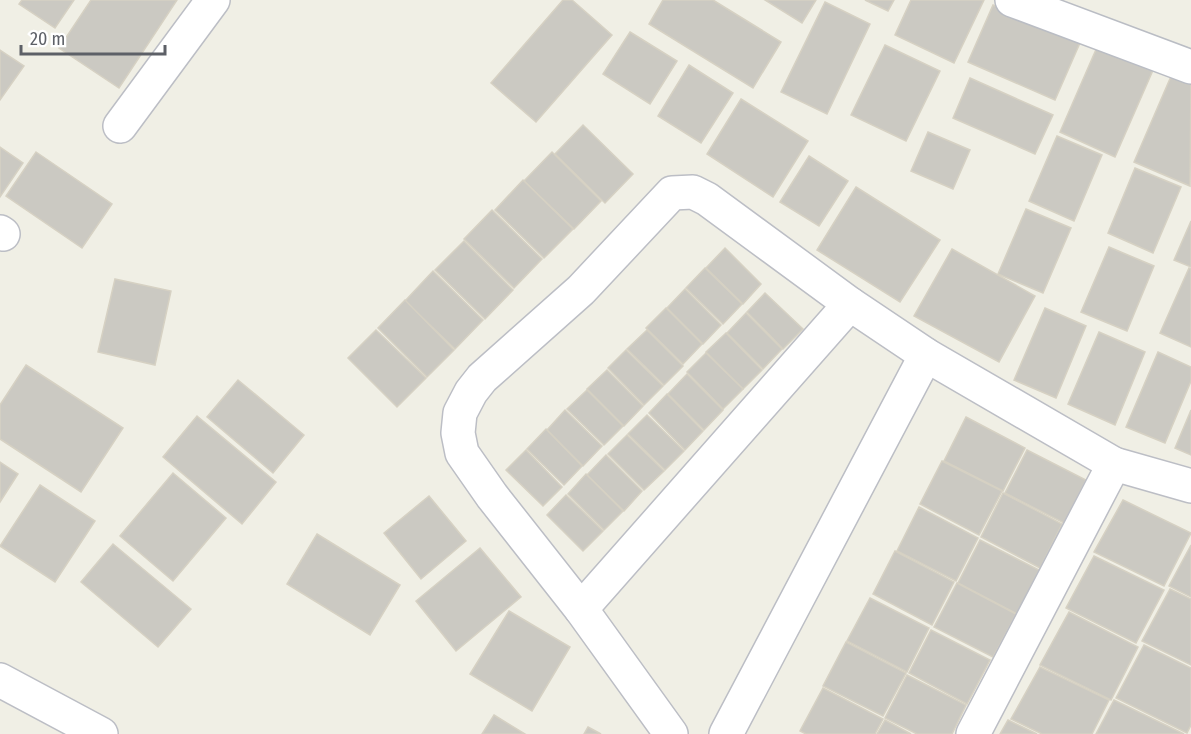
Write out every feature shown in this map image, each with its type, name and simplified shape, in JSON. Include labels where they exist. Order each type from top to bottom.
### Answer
[{"type":"street","points":[[120,126],[213,0]]},
{"type":"street","points":[[1012,0],[1191,67]]},
{"type":"street","points":[[671,734],[581,609],[492,496],[462,453],[458,433],[460,413],[471,392],[482,378],[581,290],[672,193],[693,192],[707,199],[850,304],[926,355],[1114,464],[1191,486]]},
{"type":"street","points":[[581,609],[850,304]]},
{"type":"street","points":[[726,734],[926,355]]},
{"type":"street","points":[[973,734],[1114,464]]},
{"type":"street","points":[[0,680],[101,734]]},
{"type":"building","points":[[22,0],[74,0],[55,28],[19,4]]},
{"type":"building","points":[[91,0],[177,0],[119,88],[59,48]]},
{"type":"building","points":[[563,0],[572,0],[612,35],[536,122],[491,83]]},
{"type":"building","points":[[663,0],[713,0],[781,42],[753,88],[649,24]]},
{"type":"building","points":[[765,0],[816,0],[802,23]]},
{"type":"building","points":[[865,0],[894,0],[888,11]]},
{"type":"building","points":[[911,0],[984,0],[954,63],[895,35]]},
{"type":"building","points":[[825,2],[870,24],[827,114],[781,92]]},
{"type":"building","points":[[993,5],[1080,43],[1055,100],[968,62]]},
{"type":"building","points":[[630,32],[677,61],[650,104],[603,74]]},
{"type":"building","points":[[885,45],[940,71],[906,141],[851,115]]},
{"type":"building","points":[[1098,45],[1154,68],[1115,157],[1060,132]]},
{"type":"building","points":[[0,50],[24,66],[0,100]]},
{"type":"building","points":[[689,65],[733,93],[701,143],[658,116]]},
{"type":"building","points":[[1172,74],[1191,83],[1190,186],[1134,162]]},
{"type":"building","points":[[970,78],[1053,115],[1035,154],[953,118]]},
{"type":"building","points":[[741,99],[808,141],[773,197],[707,154]]},
{"type":"building","points":[[583,125],[633,174],[605,203],[555,154]]},
{"type":"building","points":[[928,132],[970,150],[953,189],[911,171]]},
{"type":"building","points":[[1057,136],[1102,155],[1074,221],[1029,201]]},
{"type":"building","points":[[0,147],[23,163],[0,197]]},
{"type":"building","points":[[36,152],[112,204],[82,248],[6,196]]},
{"type":"building","points":[[552,152],[601,201],[574,229],[524,181]]},
{"type":"building","points":[[809,156],[848,181],[819,226],[780,202]]},
{"type":"building","points":[[1135,168],[1181,187],[1153,253],[1108,233]]},
{"type":"building","points":[[523,180],[573,229],[544,258],[495,210]]},
{"type":"building","points":[[856,187],[940,240],[900,302],[817,250]]},
{"type":"building","points":[[1026,209],[1071,228],[1043,293],[998,274]]},
{"type":"building","points":[[492,210],[542,259],[514,288],[464,239]]},
{"type":"building","points":[[1191,221],[1191,267],[1174,260]]},
{"type":"building","points":[[464,241],[513,290],[485,319],[435,270]]},
{"type":"building","points":[[1109,247],[1154,266],[1127,331],[1081,312]]},
{"type":"building","points":[[725,248],[761,284],[743,304],[706,268]]},
{"type":"building","points":[[952,249],[1035,296],[999,362],[914,316]]},
{"type":"building","points":[[705,268],[742,304],[723,324],[686,288]]},
{"type":"building","points":[[1189,268],[1191,269],[1191,347],[1160,333]]},
{"type":"building","points":[[433,271],[483,320],[455,349],[405,301]]},
{"type":"building","points":[[115,279],[171,291],[155,365],[98,352]]},
{"type":"building","points":[[685,289],[721,325],[703,344],[667,308]]},
{"type":"building","points":[[765,293],[803,329],[783,349],[747,312]]},
{"type":"building","points":[[405,300],[454,350],[427,377],[378,328]]},
{"type":"building","points":[[666,308],[702,344],[683,364],[646,328]]},
{"type":"building","points":[[1045,308],[1086,326],[1056,398],[1014,380]]},
{"type":"building","points":[[746,313],[782,349],[763,369],[727,333]]},
{"type":"building","points":[[376,330],[426,378],[397,407],[348,358]]},
{"type":"building","points":[[647,330],[683,366],[664,385],[627,349]]},
{"type":"building","points":[[1099,332],[1145,352],[1115,425],[1068,404]]},
{"type":"building","points":[[726,333],[762,370],[743,389],[706,352]]},
{"type":"building","points":[[626,350],[663,386],[644,405],[608,368]]},
{"type":"building","points":[[1158,352],[1191,367],[1191,381],[1165,443],[1126,427]]},
{"type":"building","points":[[706,353],[743,389],[723,409],[687,372]]},
{"type":"building","points":[[26,365],[123,428],[81,492],[0,439],[0,405]]},
{"type":"building","points":[[607,370],[643,406],[624,426],[587,389]]},
{"type":"building","points":[[687,374],[723,410],[704,430],[668,394]]},
{"type":"building","points":[[238,380],[304,435],[273,473],[207,417]]},
{"type":"building","points":[[587,390],[623,426],[604,445],[567,409]]},
{"type":"building","points":[[667,394],[703,431],[685,450],[649,413]]},
{"type":"building","points":[[565,410],[602,446],[583,466],[547,430]]},
{"type":"building","points":[[1191,410],[1191,455],[1175,448]]},
{"type":"building","points":[[647,415],[684,451],[665,470],[628,434]]},
{"type":"building","points":[[197,416],[276,482],[242,524],[163,457]]},
{"type":"building","points":[[966,417],[1025,448],[1003,491],[944,461]]},
{"type":"building","points":[[546,429],[582,466],[564,485],[527,449]]},
{"type":"building","points":[[627,435],[664,471],[644,490],[608,454]]},
{"type":"building","points":[[526,450],[562,487],[543,506],[506,470]]},
{"type":"building","points":[[1027,450],[1086,480],[1064,523],[1005,493]]},
{"type":"building","points":[[606,455],[642,491],[624,511],[587,475]]},
{"type":"building","points":[[942,461],[1002,491],[979,535],[920,504]]},
{"type":"building","points":[[0,462],[18,474],[0,502]]},
{"type":"building","points":[[173,473],[226,518],[173,581],[120,536]]},
{"type":"building","points":[[586,474],[623,511],[604,530],[568,494]]},
{"type":"building","points":[[40,485],[95,521],[55,582],[0,546]]},
{"type":"building","points":[[1003,493],[1062,524],[1040,568],[981,537]]},
{"type":"building","points":[[566,495],[603,531],[583,551],[547,515]]},
{"type":"building","points":[[429,496],[466,541],[421,579],[384,533]]},
{"type":"building","points":[[1123,500],[1191,533],[1164,586],[1094,552]]},
{"type":"building","points":[[919,507],[978,538],[956,581],[897,551]]},
{"type":"building","points":[[317,534],[400,585],[370,635],[287,584]]},
{"type":"building","points":[[980,540],[1039,570],[1017,614],[958,583]]},
{"type":"building","points":[[113,544],[191,609],[158,647],[81,582]]},
{"type":"building","points":[[1191,545],[1191,597],[1169,586]]},
{"type":"building","points":[[480,548],[521,597],[456,651],[416,601]]},
{"type":"building","points":[[895,551],[954,582],[932,625],[873,594]]},
{"type":"building","points":[[1094,556],[1164,590],[1136,643],[1066,608]]},
{"type":"building","points":[[957,583],[1016,614],[993,657],[934,627]]},
{"type":"building","points":[[1170,589],[1191,599],[1191,665],[1142,641]]},
{"type":"building","points":[[870,598],[929,628],[907,672],[847,641]]},
{"type":"building","points":[[509,611],[570,647],[532,711],[470,674]]},
{"type":"building","points":[[1069,612],[1138,647],[1111,700],[1040,665]]},
{"type":"building","points":[[931,630],[990,660],[967,704],[909,673]]},
{"type":"building","points":[[846,642],[906,673],[883,716],[823,686]]},
{"type":"building","points":[[1144,645],[1191,668],[1191,725],[1187,733],[1116,698]]},
{"type":"building","points":[[1040,667],[1109,700],[1092,734],[1042,734],[1011,719]]},
{"type":"building","points":[[907,675],[966,705],[952,734],[917,734],[885,718]]},
{"type":"building","points":[[823,688],[883,719],[875,734],[806,734],[800,731]]},
{"type":"building","points":[[1114,700],[1184,734],[1096,734]]},
{"type":"building","points":[[494,715],[525,734],[482,734]]},
{"type":"building","points":[[885,720],[911,734],[877,734]]},
{"type":"building","points":[[1008,720],[1037,734],[1000,734]]},
{"type":"building","points":[[588,727],[601,734],[584,734]]}]
